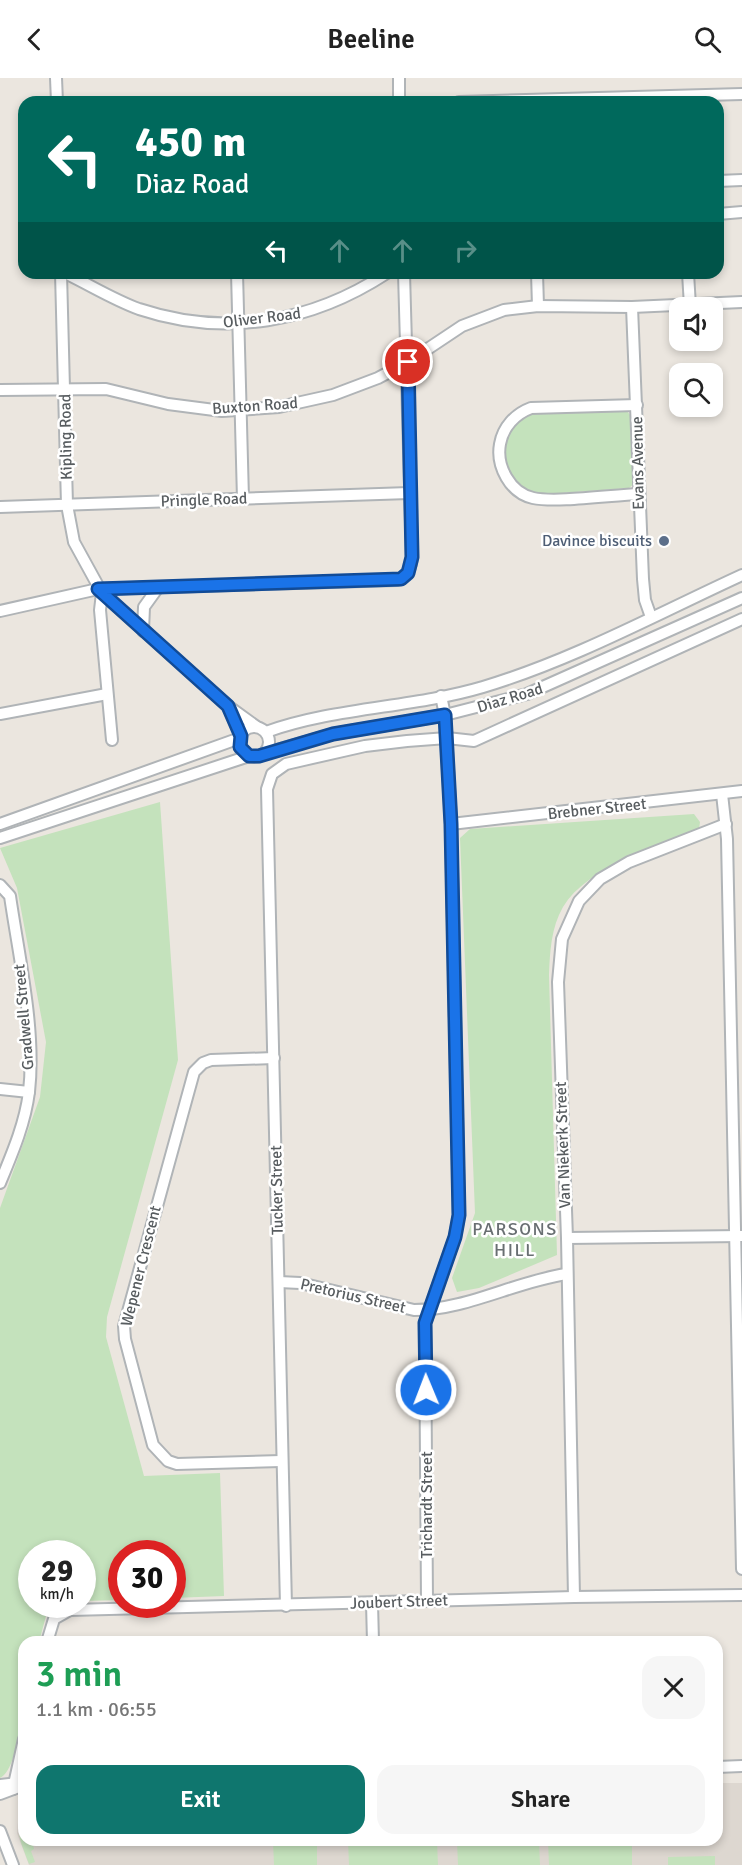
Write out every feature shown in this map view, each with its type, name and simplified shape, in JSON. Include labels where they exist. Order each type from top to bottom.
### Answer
[{"type":"street","points":[[56,78],[57,96]]},
{"type":"street","points":[[399,78],[399,96]]},
{"type":"street","points":[[718,96],[742,94]]},
{"type":"street","points":[[724,181],[742,180]]},
{"type":"street","points":[[724,214],[742,212]]},
{"type":"street","name":"Kipling Road","points":[[63,279],[67,505],[74,542],[100,591],[228,706],[261,730]]},
{"type":"street","name":"Oliver Road","points":[[76,279],[136,308],[204,323],[238,323],[312,311],[339,301],[377,279]]},
{"type":"street","points":[[237,279],[243,499]]},
{"type":"street","points":[[0,611],[100,591],[397,580],[408,573],[412,557],[404,279]]},
{"type":"street","points":[[537,279],[538,306]]},
{"type":"street","points":[[688,279],[689,297]]},
{"type":"street","name":"Buxton Road","points":[[723,303],[742,302]]},
{"type":"street","name":"Buxton Road","points":[[0,390],[106,389],[168,405],[198,409],[240,410],[279,407],[333,395],[378,378],[408,362],[462,326],[504,310],[538,306],[669,306]]},
{"type":"street","name":"Evans Avenue","points":[[632,307],[644,589],[651,617]]},
{"type":"street","points":[[637,405],[531,408],[522,411],[507,426],[499,451],[499,461],[510,483],[518,491],[532,498],[639,494]]},
{"type":"street","name":"Pringle Road","points":[[0,507],[409,493]]},
{"type":"street","name":"Diaz Road","points":[[261,730],[320,716],[441,696],[518,676],[742,575]]},
{"type":"street","points":[[143,631],[144,607],[157,589]]},
{"type":"street","name":"Kipling Road","points":[[100,591],[112,740]]},
{"type":"street","name":"Diaz Road","points":[[263,754],[333,734],[445,715],[498,703],[552,685],[742,598]]},
{"type":"street","name":"Diaz Road","points":[[272,774],[286,764],[364,746],[447,738],[474,741],[742,619]]},
{"type":"street","points":[[0,714],[107,694]]},
{"type":"street","name":"Trichardt Street","points":[[427,1601],[424,1334],[428,1310],[455,1237],[459,1215],[451,824],[447,738],[441,696]]},
{"type":"street","name":"Kipling Road","points":[[228,706],[237,724],[240,737]]},
{"type":"street","points":[[219,746],[229,738],[237,724]]},
{"type":"street","points":[[0,824],[219,746],[240,737],[248,729],[261,730],[269,746],[263,754],[249,756],[0,838]]},
{"type":"street","points":[[240,737],[242,751],[249,756]]},
{"type":"street","name":"Tucker Street","points":[[272,774],[267,789],[286,1606]]},
{"type":"street","name":"Brebner Street","points":[[451,824],[742,791]]},
{"type":"street","points":[[722,794],[726,824],[738,1237],[742,1569]]},
{"type":"street","name":"Van Niekerk Street","points":[[574,1597],[567,1238],[558,982],[562,939],[567,923],[589,889],[613,870],[726,824]]},
{"type":"street","name":"Gradwell Street","points":[[0,1183],[23,1120],[29,1092],[31,1053],[10,896],[1,885]]},
{"type":"street","name":"Wepener Crescent","points":[[274,1058],[211,1060],[203,1063],[194,1072],[124,1326],[125,1339],[153,1445],[168,1461],[177,1464],[281,1461]]},
{"type":"street","points":[[0,1089],[29,1092]]},
{"type":"street","points":[[567,1238],[738,1237]]},
{"type":"street","name":"Pretorius Street","points":[[279,1282],[300,1283],[414,1310],[428,1310],[451,1306],[538,1279],[566,1274]]},
{"type":"street","name":"Joubert Street","points":[[48,1636],[51,1624],[57,1615],[70,1610],[742,1595]]},
{"type":"street","points":[[372,1603],[373,1636]]},
{"type":"street","points":[[723,1767],[742,1766]]},
{"type":"street","points":[[0,1785],[18,1785]]},
{"type":"street","points":[[0,1794],[18,1785]]},
{"type":"street","points":[[0,1831],[13,1865]]},
{"type":"shaded area","points":[[723,1783],[742,1783],[742,1865],[29,1865],[22,1846],[723,1846]]},
{"type":"green space","points":[[625,409],[632,417],[635,483],[629,488],[535,495],[519,484],[508,470],[505,450],[508,437],[515,424],[525,415],[552,410]]},
{"type":"green space","points":[[160,802],[178,1060],[107,1317],[106,1337],[144,1476],[220,1473],[224,1596],[186,1597],[186,1540],[108,1540],[108,1600],[96,1601],[96,1540],[18,1540],[18,1618],[45,1618],[41,1636],[18,1636],[18,1737],[8,1770],[0,1778],[0,1208],[40,1097],[46,1042],[17,888],[0,848]]},
{"type":"green space","points":[[694,814],[700,822],[699,829],[606,869],[574,893],[559,915],[552,940],[549,975],[557,1255],[479,1288],[457,1292],[452,1278],[475,1213],[460,838],[470,829]]},
{"type":"green space","points":[[22,1846],[33,1846],[34,1849],[31,1851],[35,1862],[29,1864]]},
{"type":"green space","points":[[273,1846],[317,1846],[317,1865],[274,1865]]},
{"type":"green space","points":[[348,1846],[437,1846],[438,1865],[349,1865]]},
{"type":"green space","points":[[457,1846],[539,1846],[540,1865],[458,1865]]},
{"type":"green space","points":[[548,1846],[632,1846],[632,1865],[549,1865]]},
{"type":"green space","points":[[715,1856],[715,1865],[668,1865],[668,1857]]},
{"type":"place","name":"Davince biscuits","points":[[664,541]]},
{"type":"district","name":"PARSONS HILL","points":[[515,1239]]},
{"type":"route","points":[[408,362],[407,422],[412,557],[408,573],[401,579],[157,589],[98,589],[228,706],[241,736],[240,747],[249,756],[259,756],[333,734],[445,715],[451,824],[459,1125],[459,1215],[455,1237],[425,1323],[426,1390]]}]
